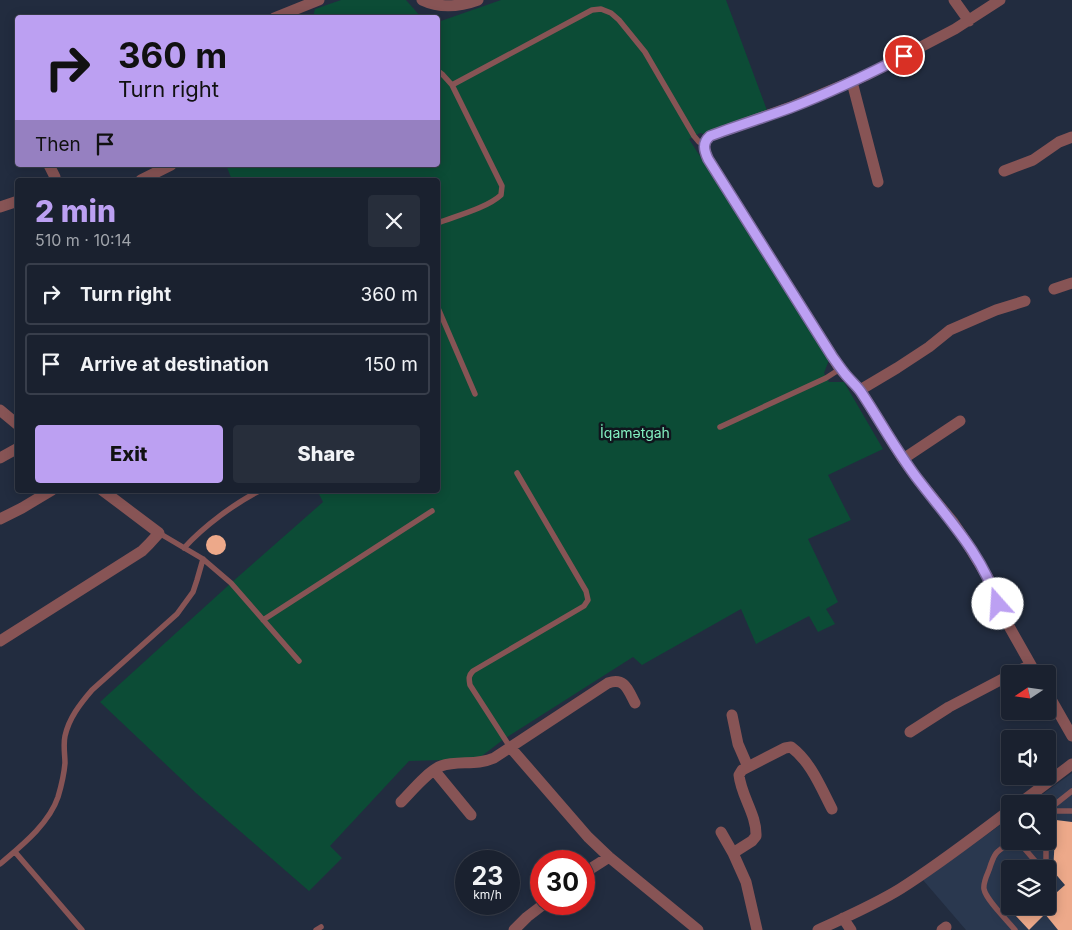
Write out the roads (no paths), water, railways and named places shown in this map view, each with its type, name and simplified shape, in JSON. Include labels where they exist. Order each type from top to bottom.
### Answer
[{"type":"street","points":[[283,15],[319,0]]},
{"type":"street","points":[[422,0],[438,6],[449,7],[478,0]]},
{"type":"street","points":[[954,0],[969,21]]},
{"type":"street","points":[[1000,0],[969,21],[852,82],[791,108],[710,136],[706,140],[704,148],[708,159],[840,368],[860,390],[903,459],[965,540],[988,578],[1001,612],[1032,665]]},
{"type":"street","points":[[852,82],[878,182]]},
{"type":"street","points":[[1004,171],[1033,160],[1059,142],[1072,137]]},
{"type":"street","points":[[145,178],[167,167]]},
{"type":"street","points":[[0,207],[15,202]]},
{"type":"street","points":[[1054,288],[1072,283]]},
{"type":"street","points":[[860,390],[929,347],[950,330],[996,310],[1025,301]]},
{"type":"street","points":[[0,410],[15,422]]},
{"type":"street","points":[[903,459],[960,421]]},
{"type":"street","points":[[0,458],[15,450]]},
{"type":"street","points":[[0,519],[47,493]]},
{"type":"street","points":[[0,641],[142,551],[159,533],[106,493]]},
{"type":"street","points":[[910,732],[949,707],[1001,679]]},
{"type":"street","points":[[401,802],[434,770],[444,765],[489,760],[615,680],[625,684],[636,703]]},
{"type":"street","points":[[1056,708],[1072,736]]},
{"type":"street","points":[[732,715],[738,744],[748,766]]},
{"type":"street","points":[[510,747],[588,837],[609,857],[698,930]]},
{"type":"street","points":[[733,853],[752,841],[756,836],[757,828],[740,783],[739,774],[748,766],[785,748],[791,747],[799,753],[810,768],[832,809]]},
{"type":"street","points":[[1031,795],[1072,764]]},
{"type":"street","points":[[434,770],[471,815]]},
{"type":"street","points":[[818,930],[866,908],[900,889],[1001,817]]},
{"type":"street","points":[[720,832],[733,853],[746,882],[757,930]]},
{"type":"street","points":[[595,866],[609,857]]},
{"type":"street","points":[[514,930],[530,915]]},
{"type":"street","points":[[843,918],[851,930]]},
{"type":"lane","points":[[452,85],[592,10],[601,9],[611,13],[619,20],[644,52],[694,136],[699,142],[704,144]]},
{"type":"lane","points":[[440,73],[452,85],[502,186],[501,195],[496,199],[440,222]]},
{"type":"lane","points":[[440,313],[475,394]]},
{"type":"lane","points":[[720,427],[826,378],[840,368]]},
{"type":"lane","points":[[510,747],[470,685],[469,675],[584,606],[588,600],[586,591],[517,473]]},
{"type":"lane","points":[[184,548],[201,531],[256,493]]},
{"type":"lane","points":[[263,620],[432,511]]},
{"type":"lane","points":[[159,533],[203,559],[231,584],[299,660]]},
{"type":"lane","points":[[0,864],[37,830],[47,818],[57,800],[65,765],[64,738],[69,722],[80,704],[92,690],[178,614],[192,592],[203,559]]},
{"type":"lane","points":[[1056,804],[1072,791]]},
{"type":"lane","points":[[1056,810],[1072,811]]},
{"type":"lane","points":[[1001,849],[996,852],[984,882],[984,889],[989,899],[1015,930]]},
{"type":"lane","points":[[1026,850],[1040,865],[1046,859],[1046,850]]},
{"type":"lane","points":[[14,852],[82,930]]},
{"type":"park label","name":"İqamətgah","points":[[635,433]]}]
